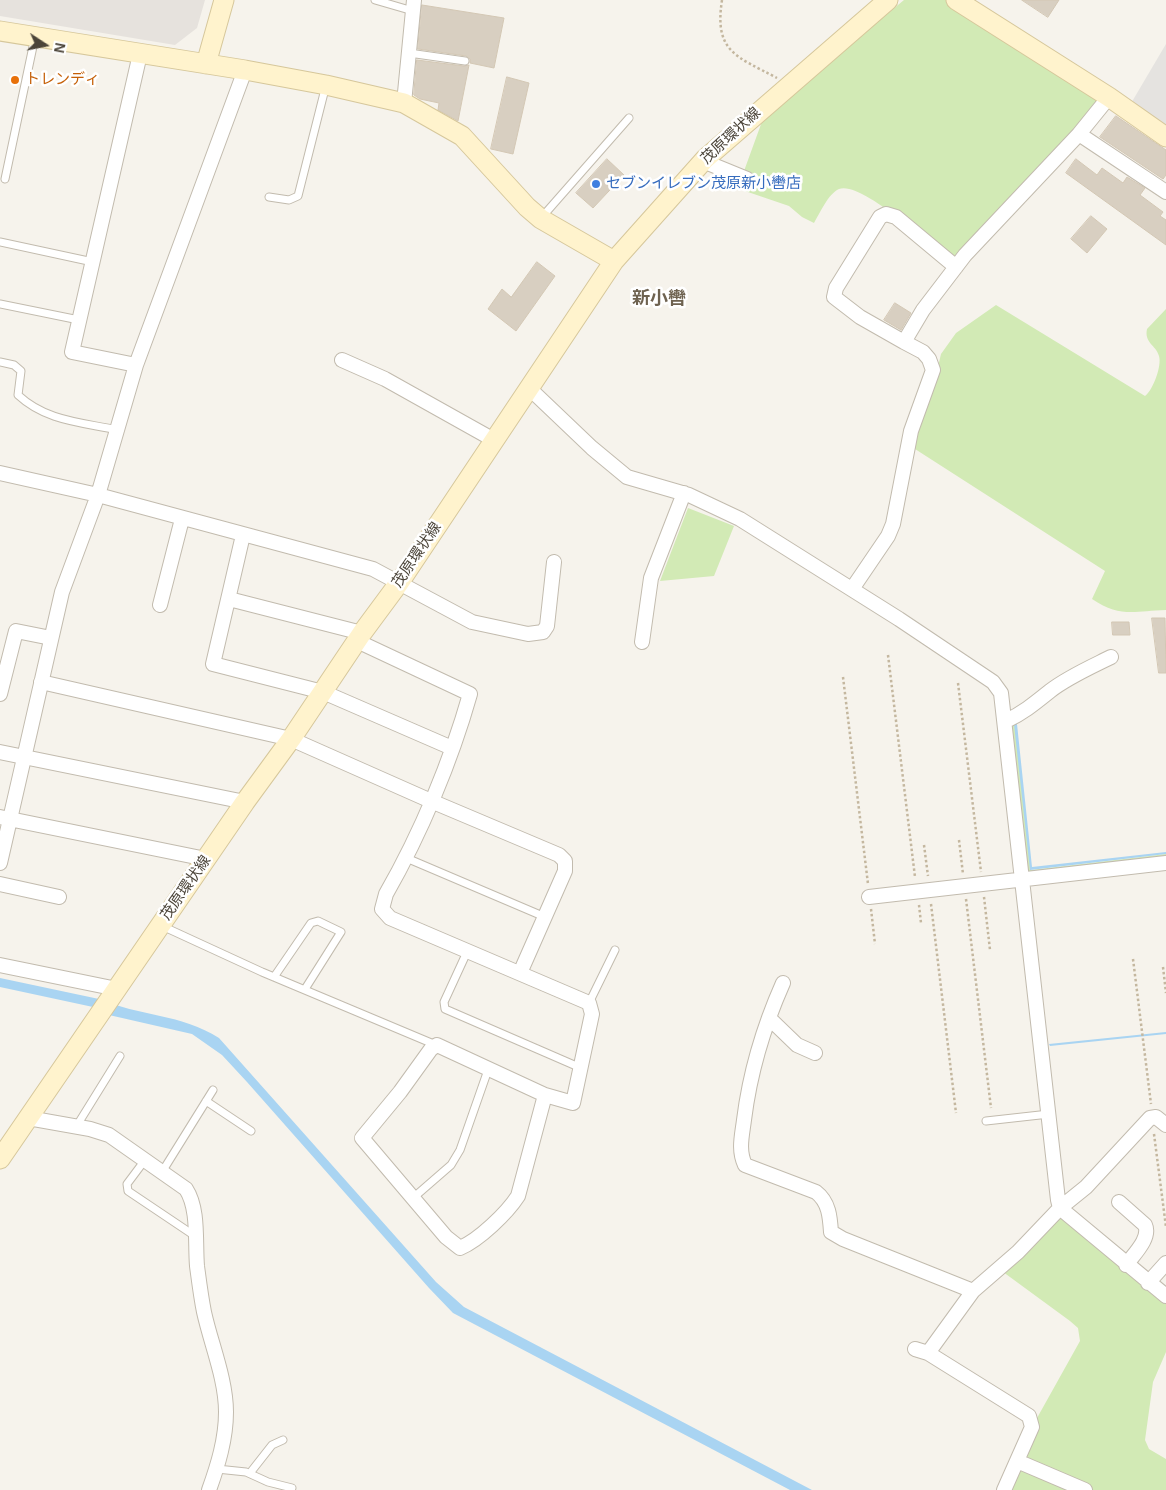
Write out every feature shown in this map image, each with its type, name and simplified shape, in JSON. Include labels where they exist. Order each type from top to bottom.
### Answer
[{"type":"main road","points":[[206,64],[224,0]]},
{"type":"main road","name":"茂原環状線","points":[[0,1158],[245,802],[399,583],[614,261],[703,161],[789,84],[888,0]]},
{"type":"main road","points":[[956,0],[1109,97],[1166,137]]},
{"type":"main road","points":[[0,31],[245,70],[326,85],[404,103],[427,114],[462,136],[526,207],[541,219],[614,261]]},
{"type":"street","points":[[404,103],[413,6]]},
{"type":"street","points":[[136,365],[72,352],[140,54]]},
{"type":"street","points":[[0,863],[5,818],[24,757],[62,592],[98,495],[136,365],[245,70]]},
{"type":"street","points":[[904,342],[923,310],[956,267],[1080,134],[1109,97]]},
{"type":"street","points":[[1080,134],[1166,192]]},
{"type":"street","points":[[703,161],[747,179]]},
{"type":"street","points":[[852,589],[888,536],[911,431],[933,370],[929,359],[923,352],[860,317],[834,297],[836,288],[880,217],[886,214],[896,217],[956,267]]},
{"type":"street","points":[[342,360],[385,379],[494,440]]},
{"type":"street","points":[[529,388],[592,448],[627,477],[684,493],[740,519],[852,589],[993,682],[1001,693],[1006,721],[1060,1208],[1126,1265],[1166,1296]]},
{"type":"street","points":[[0,474],[98,495],[374,569],[472,622],[528,634],[542,632],[547,626],[554,562]]},
{"type":"street","points":[[642,642],[651,578],[684,493]]},
{"type":"street","points":[[160,605],[182,519]]},
{"type":"street","points":[[243,535],[213,664],[323,692],[452,748]]},
{"type":"street","points":[[229,599],[360,637],[470,694],[452,748],[431,801],[386,894],[382,909],[390,918],[466,952],[589,1002],[592,1014],[573,1104],[545,1096],[437,1046],[431,1049],[400,1092],[362,1138],[413,1198],[454,1244],[460,1248],[468,1244],[512,1206],[518,1196],[545,1096]]},
{"type":"street","points":[[0,694],[16,631],[51,638]]},
{"type":"street","points":[[1006,721],[1024,713],[1066,681],[1111,657]]},
{"type":"street","points":[[41,682],[291,739],[560,855],[565,861],[565,871],[520,973]]},
{"type":"street","points":[[0,752],[245,802]]},
{"type":"street","points":[[5,818],[206,859]]},
{"type":"street","points":[[869,897],[1166,863]]},
{"type":"street","points":[[0,884],[59,897]]},
{"type":"street","points":[[0,965],[117,988]]},
{"type":"street","points":[[782,983],[756,1051],[748,1090],[740,1154],[745,1165],[816,1192],[824,1198],[830,1217],[831,1232],[843,1239],[973,1290]]},
{"type":"street","points":[[769,1018],[798,1045],[815,1053]]},
{"type":"street","points":[[1004,1490],[1032,1427],[1029,1416],[921,1351],[973,1290],[1018,1252],[1060,1208],[1086,1187],[1150,1118],[1156,1117],[1160,1126]]},
{"type":"street","points":[[28,1118],[109,1135],[186,1189],[192,1197],[196,1218],[194,1236],[204,1311],[218,1366],[226,1411],[217,1469],[209,1490]]},
{"type":"street","points":[[1119,1202],[1145,1225],[1147,1230],[1146,1236],[1126,1265]]},
{"type":"street","points":[[1148,1283],[1166,1263]]},
{"type":"street","points":[[1017,1461],[1085,1490]]},
{"type":"lane","points":[[375,0],[413,6]]},
{"type":"lane","points":[[5,179],[35,37]]},
{"type":"lane","points":[[409,53],[465,61]]},
{"type":"lane","points":[[268,197],[289,200],[298,196],[326,85]]},
{"type":"lane","points":[[541,219],[629,118]]},
{"type":"lane","points":[[0,242],[93,262]]},
{"type":"lane","points":[[0,304],[79,320]]},
{"type":"lane","points":[[0,362],[14,365],[21,371],[18,395],[32,408],[49,416],[117,430]]},
{"type":"lane","points":[[404,857],[545,917]]},
{"type":"lane","points":[[274,977],[311,923],[318,921],[341,932],[305,989]]},
{"type":"lane","points":[[160,925],[274,977],[437,1046]]},
{"type":"lane","points":[[589,1002],[615,950]]},
{"type":"lane","points":[[466,952],[444,1002],[445,1009],[582,1068]]},
{"type":"lane","points":[[76,1127],[120,1056]]},
{"type":"lane","points":[[413,1198],[451,1165],[460,1150],[488,1070]]},
{"type":"lane","points":[[162,1172],[213,1090]]},
{"type":"lane","points":[[206,1101],[251,1131]]},
{"type":"lane","points":[[986,1121],[1049,1114]]},
{"type":"lane","points":[[145,1160],[127,1184],[128,1192],[194,1236]]},
{"type":"lane","points":[[250,1473],[272,1445],[283,1440]]},
{"type":"lane","points":[[217,1469],[250,1473],[268,1482],[292,1488]]},
{"type":"path","points":[[722,0],[720,23],[725,42],[730,51],[789,84]]},
{"type":"path","points":[[888,656],[956,1113]]},
{"type":"path","points":[[843,677],[875,944]]},
{"type":"path","points":[[958,682],[990,950]]},
{"type":"path","points":[[959,840],[991,1108]]},
{"type":"path","points":[[921,923],[924,845]]},
{"type":"path","points":[[1133,959],[1151,1108]]},
{"type":"path","points":[[1163,966],[1166,993]]},
{"type":"path","points":[[1160,1126],[1166,1227]]},
{"type":"shaded area","points":[[0,0],[205,0],[197,28],[175,45],[0,16]]},
{"type":"shaded area","points":[[1166,44],[1166,130],[1130,105]]},
{"type":"green space","points":[[904,0],[949,0],[1109,97],[956,267],[899,219],[864,195],[850,189],[835,191],[814,223],[802,217],[789,206],[745,191],[740,182],[764,116]]},
{"type":"green space","points":[[996,305],[1145,396],[1154,383],[1160,360],[1158,352],[1147,338],[1147,329],[1166,309],[1166,610],[1119,611],[1092,599],[1105,571],[915,449],[921,418],[932,392],[941,354],[956,333]]},
{"type":"green space","points":[[688,508],[734,526],[714,576],[660,581]]},
{"type":"green space","points":[[1017,720],[1017,724],[1015,724],[1031,870],[1166,854],[1166,858],[1035,872],[1028,871],[1011,722]]},
{"type":"green space","points":[[1060,1208],[1166,1296],[1166,1352],[1153,1382],[1145,1440],[1149,1449],[1166,1459],[1166,1490],[1004,1490],[1032,1427],[1080,1341],[1078,1328],[999,1269]]},
{"type":"water","points":[[1014,724],[1017,724],[1032,867],[1166,852],[1166,854],[1030,870]]},
{"type":"water","points":[[0,978],[99,999],[114,1005],[190,1024],[219,1038],[436,1282],[464,1307],[812,1490],[790,1490],[453,1313],[222,1055],[192,1034],[109,1015],[93,1007],[0,987]]},
{"type":"water","points":[[1166,1032],[1166,1034],[1050,1046],[1049,1044]]},
{"type":"building","points":[[1022,0],[1059,0],[1048,17]]},
{"type":"building","points":[[422,5],[504,18],[494,68],[470,63],[470,59],[466,56],[418,49]]},
{"type":"building","points":[[417,60],[469,65],[458,121],[438,110],[439,103],[420,99],[414,95]]},
{"type":"building","points":[[507,77],[529,83],[513,154],[491,149]]},
{"type":"building","points":[[1116,116],[1166,150],[1166,175],[1163,179],[1100,137]]},
{"type":"building","points":[[607,159],[624,175],[593,208],[576,193]]},
{"type":"building","points":[[1076,159],[1097,175],[1102,168],[1123,183],[1127,177],[1145,188],[1140,195],[1163,212],[1160,216],[1166,220],[1166,245],[1066,173]]},
{"type":"building","points":[[1091,216],[1107,229],[1087,253],[1071,239]]},
{"type":"building","points":[[537,262],[555,276],[516,331],[488,309],[502,289],[511,297]]},
{"type":"building","points":[[895,303],[911,313],[901,330],[884,320]]},
{"type":"building","points":[[1152,618],[1165,618],[1166,673],[1159,673]]},
{"type":"building","points":[[1112,622],[1129,622],[1130,635],[1113,635]]},
{"type":"place","name":"トレンディ","points":[[15,80]]},
{"type":"place","name":"セブンイレブン茂原新小轡店","points":[[596,184]]},
{"type":"district","name":"新小轡","points":[[659,299]]}]
